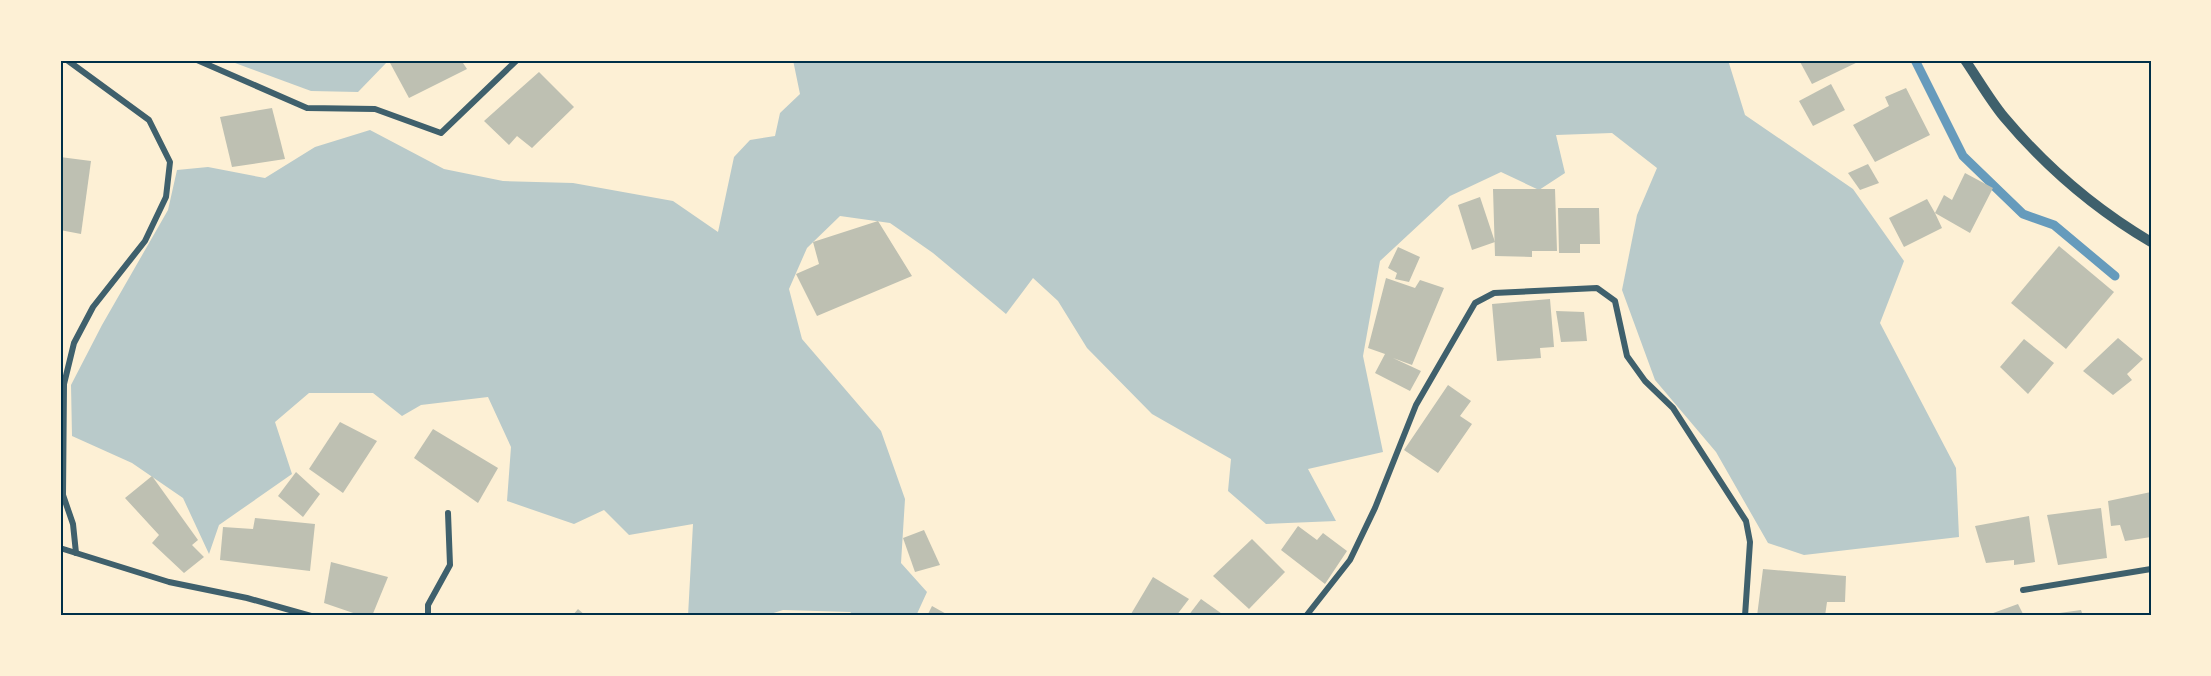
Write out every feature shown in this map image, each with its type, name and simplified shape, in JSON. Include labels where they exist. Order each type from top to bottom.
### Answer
[{"type":"street","points":[[67,60],[149,120],[170,162],[166,197],[146,241],[93,307],[74,343],[64,384],[63,495],[73,524],[76,553]]},
{"type":"street","points":[[197,60],[307,108],[375,108],[441,133],[517,60]]},
{"type":"street","points":[[1965,60],[2003,116],[2053,170],[2119,223],[2151,242]]},
{"type":"street","points":[[1305,616],[1350,560],[1375,508],[1416,405],[1475,303],[1494,293],[1597,288],[1615,301],[1627,356],[1645,381],[1673,408],[1746,521],[1750,542],[1745,616]]},
{"type":"street","points":[[428,616],[428,605],[450,565],[448,513]]},
{"type":"street","points":[[60,548],[169,582],[247,598],[311,616]]},
{"type":"street","points":[[2023,590],[2151,569]]},
{"type":"shaded area","points":[[227,60],[389,60],[358,92],[311,91]]},
{"type":"shaded area","points":[[793,60],[1728,60],[1745,115],[1853,189],[1904,261],[1880,323],[1956,468],[1959,537],[1804,555],[1768,543],[1716,452],[1655,380],[1622,290],[1637,215],[1657,168],[1612,133],[1556,135],[1565,173],[1539,190],[1501,172],[1450,196],[1380,261],[1363,356],[1383,452],[1308,469],[1336,521],[1266,524],[1228,491],[1231,459],[1152,414],[1087,348],[1058,301],[1033,278],[1006,314],[933,253],[890,223],[840,216],[807,248],[789,289],[802,339],[881,431],[905,499],[901,563],[927,592],[916,616],[849,616],[851,612],[783,610],[764,616],[688,616],[693,524],[629,535],[604,510],[574,524],[507,501],[511,447],[488,397],[421,405],[402,416],[373,393],[309,393],[275,422],[292,474],[219,525],[209,554],[183,498],[132,463],[72,436],[71,385],[102,325],[168,210],[177,170],[208,167],[265,178],[315,147],[370,130],[444,169],[503,181],[573,183],[673,201],[718,232],[734,157],[750,140],[775,136],[780,113],[800,94]]},
{"type":"building","points":[[461,60],[467,69],[409,98],[389,61]]},
{"type":"building","points":[[1799,60],[1862,60],[1812,84]]},
{"type":"building","points":[[539,72],[574,107],[532,148],[517,136],[509,145],[484,121]]},
{"type":"building","points":[[1831,84],[1845,110],[1813,126],[1799,101]]},
{"type":"building","points":[[1906,88],[1930,135],[1875,162],[1853,125],[1889,106],[1885,97]]},
{"type":"building","points":[[272,108],[285,159],[232,167],[220,117]]},
{"type":"building","points":[[60,157],[91,161],[81,234],[60,230]]},
{"type":"building","points":[[1868,164],[1879,183],[1860,190],[1848,173]]},
{"type":"building","points":[[1965,173],[1993,188],[1970,233],[1935,213],[1944,195],[1952,200]]},
{"type":"building","points":[[1493,189],[1555,189],[1557,251],[1532,251],[1532,257],[1495,256]]},
{"type":"building","points":[[1480,197],[1495,242],[1472,250],[1458,205]]},
{"type":"building","points":[[1927,199],[1942,228],[1904,247],[1889,218]]},
{"type":"building","points":[[1558,208],[1599,208],[1600,244],[1580,244],[1580,253],[1559,253]]},
{"type":"building","points":[[878,221],[912,276],[817,316],[796,274],[819,264],[813,242]]},
{"type":"building","points":[[2059,246],[2114,292],[2066,349],[2011,303]]},
{"type":"building","points":[[1398,247],[1420,257],[1409,282],[1395,279],[1397,273],[1388,268]]},
{"type":"building","points":[[1386,278],[1415,288],[1420,280],[1444,288],[1412,365],[1393,358],[1421,371],[1410,391],[1375,373],[1385,354],[1368,348]]},
{"type":"building","points":[[1550,299],[1554,347],[1540,348],[1541,358],[1497,361],[1492,304]]},
{"type":"building","points":[[1556,311],[1584,312],[1587,341],[1561,342]]},
{"type":"building","points":[[2118,338],[2143,359],[2127,374],[2132,380],[2113,395],[2083,371]]},
{"type":"building","points":[[2024,339],[2054,363],[2028,394],[2000,367]]},
{"type":"building","points":[[1448,385],[1471,401],[1460,416],[1472,424],[1438,473],[1404,450]]},
{"type":"building","points":[[340,422],[377,441],[343,493],[309,469]]},
{"type":"building","points":[[433,429],[498,468],[478,503],[414,458]]},
{"type":"building","points":[[296,472],[320,494],[303,517],[278,496]]},
{"type":"building","points":[[152,476],[198,540],[192,545],[204,557],[184,573],[152,543],[159,535],[125,498]]},
{"type":"building","points":[[2151,492],[2151,537],[2125,541],[2120,525],[2111,526],[2108,501]]},
{"type":"building","points":[[2101,508],[2107,558],[2058,565],[2047,515]]},
{"type":"building","points":[[2029,516],[2035,562],[2014,565],[2014,560],[1986,563],[1975,526]]},
{"type":"building","points":[[255,518],[315,524],[310,571],[220,560],[223,527],[253,529]]},
{"type":"building","points":[[1298,526],[1317,540],[1323,533],[1347,551],[1325,584],[1281,550]]},
{"type":"building","points":[[924,530],[940,565],[915,572],[903,538]]},
{"type":"building","points":[[1252,539],[1285,572],[1249,609],[1213,576]]},
{"type":"building","points":[[331,562],[388,577],[372,616],[362,616],[324,603]]},
{"type":"building","points":[[1763,569],[1846,576],[1845,602],[1827,602],[1825,616],[1757,616]]},
{"type":"building","points":[[1153,577],[1189,599],[1176,616],[1131,614]]},
{"type":"building","points":[[1201,599],[1225,616],[1188,616]]},
{"type":"building","points":[[2018,604],[2024,616],[1985,616]]},
{"type":"building","points":[[932,606],[950,616],[927,616]]},
{"type":"building","points":[[578,609],[586,616],[572,616]]},
{"type":"building","points":[[2081,610],[2083,616],[2045,616],[2045,615]]},
{"type":"waterway","points":[[1915,60],[1963,156],[2023,214],[2054,225],[2115,276]]}]
